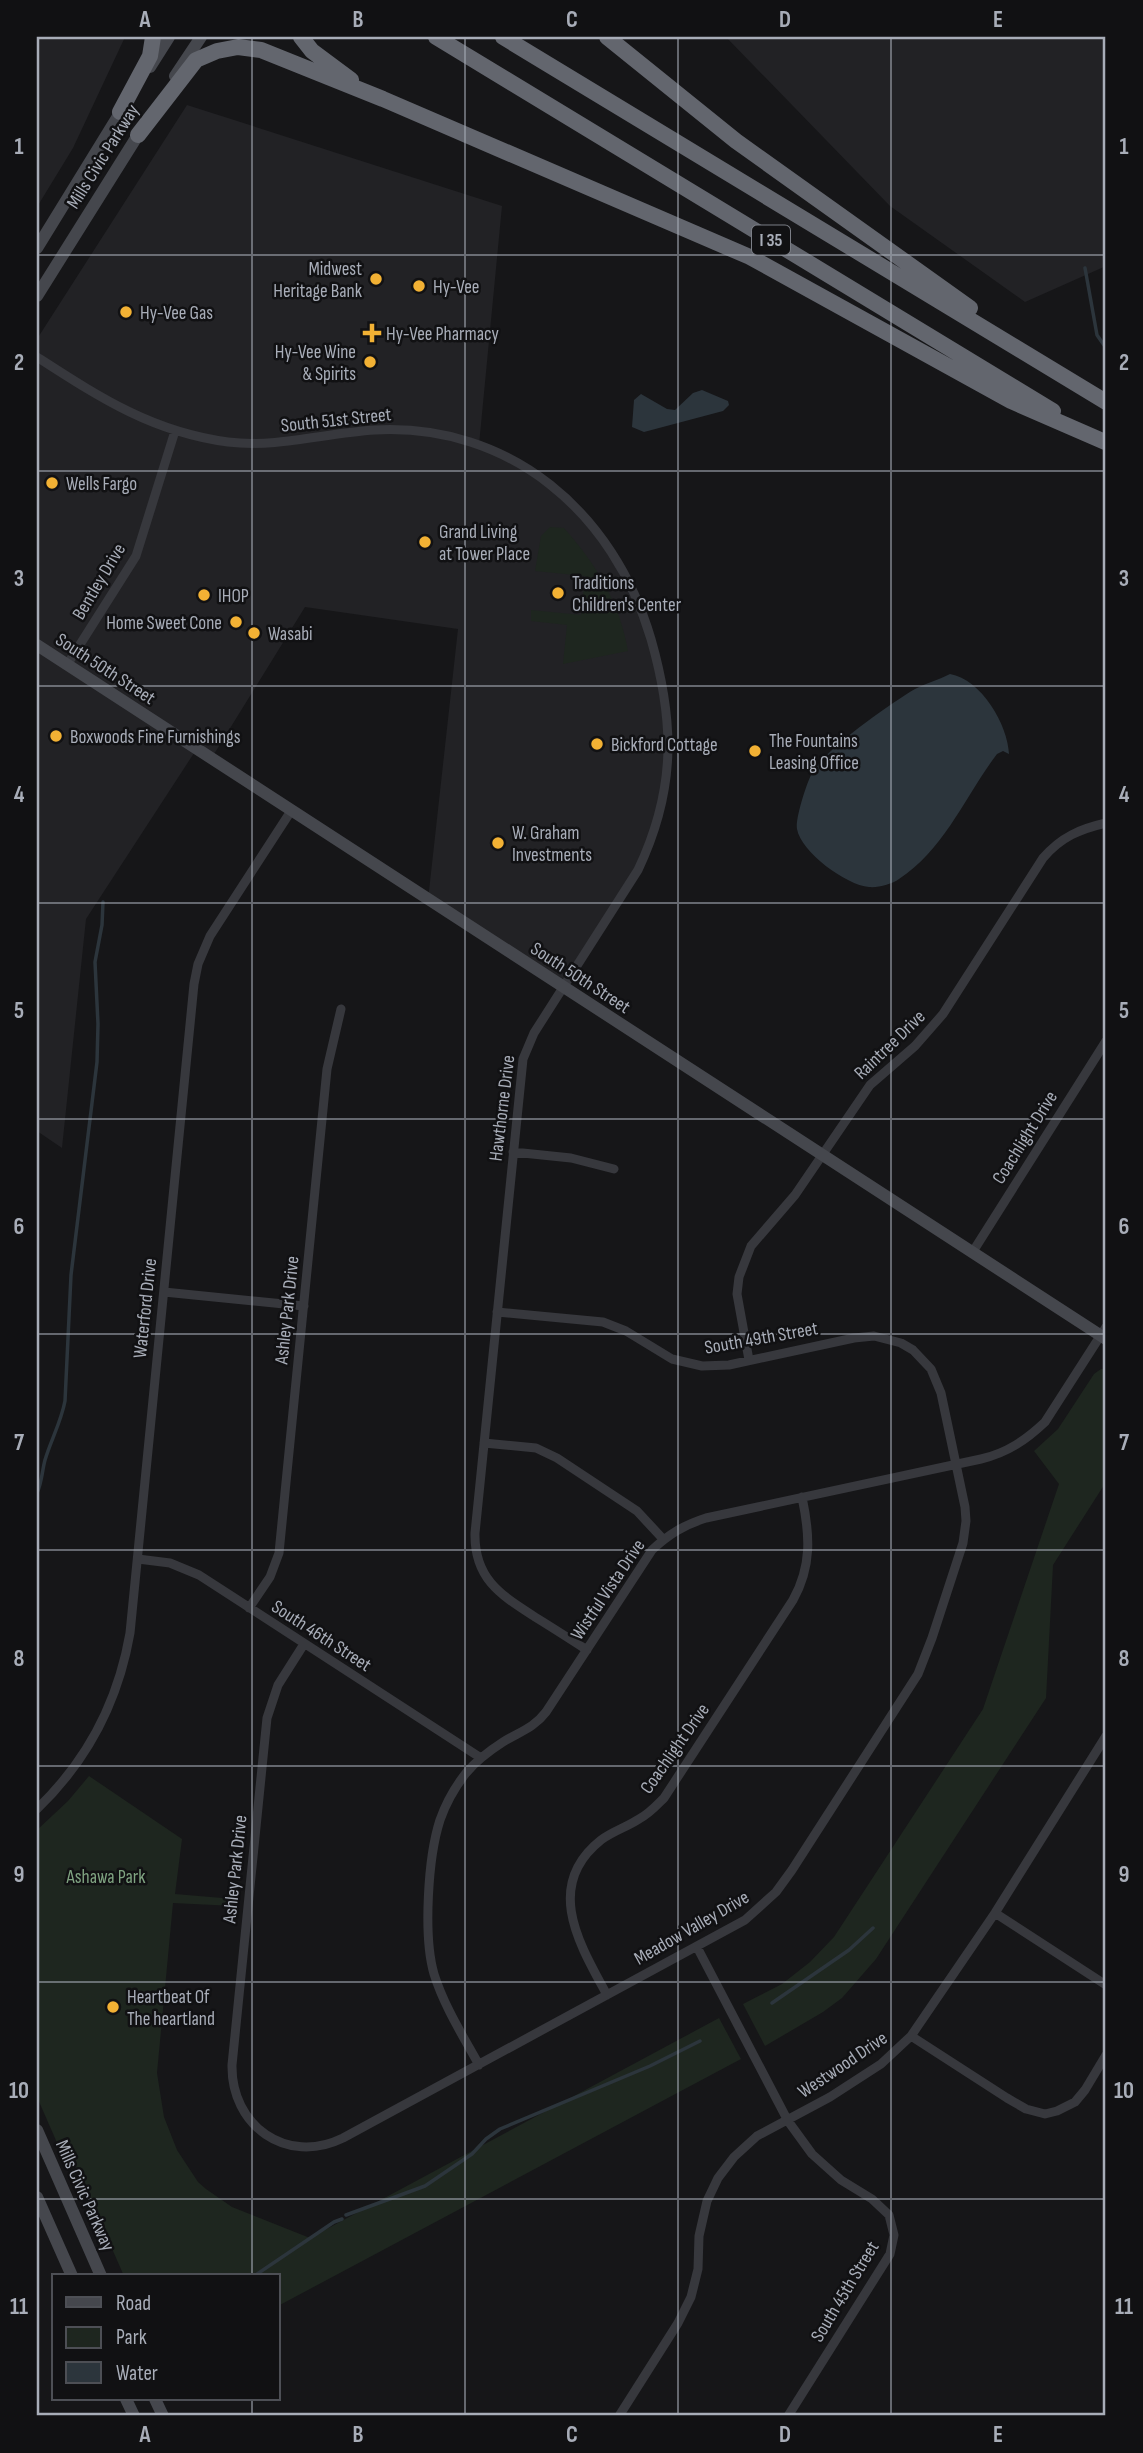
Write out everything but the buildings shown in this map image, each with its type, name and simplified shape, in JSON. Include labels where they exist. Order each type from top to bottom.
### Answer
[{"type":"highway","points":[[120,112],[150,56],[153,37]]},
{"type":"highway","points":[[301,37],[312,51],[338,71],[383,99]]},
{"type":"highway","name":"I 35","points":[[436,37],[1106,443]]},
{"type":"highway","name":"I 35","points":[[503,37],[1106,402]]},
{"type":"highway","points":[[607,37],[736,141],[970,308],[1002,338]]},
{"type":"highway","points":[[138,135],[196,60],[217,51],[238,47],[261,50],[383,99],[750,257],[1011,401],[1106,443]]},
{"type":"main road","name":"Mills Civic Parkway","points":[[37,248],[169,37]]},
{"type":"main road","name":"Mills Civic Parkway","points":[[37,296],[201,37]]},
{"type":"main road","name":"South 50th Street","points":[[37,645],[972,1253],[1104,1334]]},
{"type":"main road","name":"Mills Civic Parkway","points":[[37,2130],[100,2274]]},
{"type":"main road","points":[[37,2197],[71,2274]]},
{"type":"main road","points":[[126,2400],[134,2416]]},
{"type":"main road","points":[[155,2400],[163,2416]]},
{"type":"street","name":"South 51st Street","points":[[37,357],[123,411],[175,431],[204,438],[258,444],[286,443],[347,433],[401,430],[454,438],[527,468],[570,501],[599,532],[618,559],[634,591],[660,672]]},
{"type":"street","name":"Bentley Drive","points":[[67,665],[136,556],[175,431]]},
{"type":"street","name":"Hawthorne Drive","points":[[587,1650],[499,1593],[482,1571],[475,1544],[523,1059],[534,1033],[639,870],[658,822],[670,751],[668,718],[660,672]]},
{"type":"street","name":"Waterford Drive","points":[[37,1809],[81,1759],[109,1709],[126,1658],[198,964],[210,936],[291,811]]},
{"type":"street","name":"Raintree Drive","points":[[749,1360],[737,1294],[744,1261],[761,1233],[795,1195],[870,1085],[915,1046],[943,1014],[1052,847],[1070,835],[1106,823]]},
{"type":"street","name":"Ashley Park Drive","points":[[249,1608],[270,1577],[279,1553],[327,1069],[341,1009]]},
{"type":"street","name":"Coachlight Drive","points":[[972,1253],[1106,1041]]},
{"type":"street","points":[[513,1153],[571,1158],[614,1169]]},
{"type":"street","points":[[164,1292],[304,1306]]},
{"type":"street","name":"South 49th Street","points":[[497,1311],[603,1322],[626,1331],[659,1352],[687,1364],[718,1366],[860,1336],[888,1338],[901,1343],[923,1359],[937,1382],[956,1465]]},
{"type":"street","name":"Wistful Vista Drive","points":[[479,2065],[439,1988],[429,1952],[434,1850],[441,1819],[457,1786],[481,1758],[540,1720],[646,1559],[663,1539],[687,1524],[706,1518],[956,1465],[1005,1452],[1032,1434],[1055,1408],[1104,1334]]},
{"type":"street","points":[[484,1443],[536,1448],[557,1458],[637,1510],[663,1539]]},
{"type":"street","name":"Meadow Valley Drive","points":[[232,2065],[234,2091],[239,2104],[256,2127],[279,2142],[308,2147],[336,2141],[745,1920],[776,1892],[918,1674],[965,1534],[965,1507],[956,1465]]},
{"type":"street","name":"Coachlight Drive","points":[[607,1996],[580,1945],[572,1923],[571,1893],[575,1878],[581,1864],[599,1842],[611,1832],[639,1819],[664,1798],[793,1600],[809,1557],[810,1541],[802,1497]]},
{"type":"street","name":"South 46th Street","points":[[138,1559],[186,1568],[481,1758]]},
{"type":"street","name":"Ashley Park Drive","points":[[232,2065],[267,1718],[278,1685],[304,1644]]},
{"type":"street","name":"Westwood Drive","points":[[619,2416],[678,2323],[691,2297],[698,2269],[699,2236],[707,2201],[718,2178],[734,2157],[757,2136],[830,2097],[881,2064],[911,2036],[995,1913],[1106,1735]]},
{"type":"street","points":[[995,1913],[1106,1985]]},
{"type":"street","name":"South 45th Street","points":[[696,1948],[788,2120],[812,2154],[841,2180],[872,2199],[889,2215],[894,2235],[890,2254],[788,2416]]},
{"type":"street","points":[[911,2036],[1026,2109],[1045,2113],[1057,2111],[1075,2102],[1106,2055]]},
{"type":"shaded area","points":[[37,37],[125,37],[73,148],[37,207]]},
{"type":"shaded area","points":[[726,37],[1106,37],[1106,266],[1025,302],[890,206]]},
{"type":"shaded area","points":[[187,105],[502,206],[479,445],[527,468],[599,532],[648,631],[670,751],[650,846],[563,988],[428,900],[458,629],[305,607],[211,759],[196,750],[86,919],[62,1148],[37,1131],[37,339]]},
{"type":"green space","points":[[550,527],[564,528],[596,570],[613,600],[628,651],[563,664],[567,625],[531,621],[531,610],[581,615],[585,576],[535,571],[541,536]]},
{"type":"green space","points":[[1106,1369],[1106,1482],[1053,1565],[1046,1698],[876,1959],[842,1998],[765,2046],[743,2004],[782,1984],[810,1962],[834,1937],[983,1709],[1059,1484],[1034,1451],[1058,1429],[1094,1374]]},
{"type":"green space","name":"Ashawa Park","points":[[89,1776],[182,1839],[175,1894],[234,1899],[234,1906],[173,1903],[157,2073],[164,2117],[177,2150],[198,2182],[206,2189],[232,2207],[310,2238],[719,2018],[741,2059],[280,2305],[280,2274],[123,2274],[88,2194],[79,2193],[37,2097],[37,1830],[68,1801]]},
{"type":"water","points":[[702,390],[728,401],[729,405],[723,411],[644,432],[632,427],[634,400],[641,394],[667,409],[675,410],[693,393]]},
{"type":"water","points":[[950,674],[972,685],[991,705],[1004,730],[1009,754],[1003,751],[997,754],[942,837],[915,867],[889,884],[869,887],[859,885],[826,866],[800,838],[797,824],[812,773],[830,752],[875,716],[915,689]]},
{"type":"waterway","points":[[1085,268],[1097,335],[1106,348]]},
{"type":"waterway","points":[[37,1493],[65,1401],[71,1275],[97,1062],[95,962],[103,902]]},
{"type":"waterway","points":[[772,2003],[849,1950],[873,1928]]},
{"type":"waterway","points":[[346,2215],[425,2186],[472,2154],[500,2129],[650,2066],[700,2041]]},
{"type":"waterway","points":[[257,2274],[342,2219]]},
{"type":"place","name":"Midwest Heritage Bank","points":[[376,279]]},
{"type":"place","name":"Hy-Vee","points":[[419,286]]},
{"type":"place","name":"Hy-Vee Gas","points":[[126,312]]},
{"type":"place","name":"Hy-Vee Pharmacy","points":[[372,333]]},
{"type":"place","name":"Hy-Vee Wine & Spirits","points":[[370,362]]},
{"type":"place","name":"Wells Fargo","points":[[52,483]]},
{"type":"place","name":"Grand Living at Tower Place","points":[[425,542]]},
{"type":"place","name":"Traditions Children's Center","points":[[558,593]]},
{"type":"place","name":"IHOP","points":[[204,595]]},
{"type":"place","name":"Home Sweet Cone","points":[[236,622]]},
{"type":"place","name":"Wasabi","points":[[254,633]]},
{"type":"place","name":"Boxwoods Fine Furnishings","points":[[56,736]]},
{"type":"place","name":"Bickford Cottage","points":[[597,744]]},
{"type":"place","name":"The Fountains Leasing Office","points":[[755,751]]},
{"type":"place","name":"W. Graham Investments","points":[[498,843]]},
{"type":"place","name":"Heartbeat Of The heartland","points":[[113,2007]]}]
